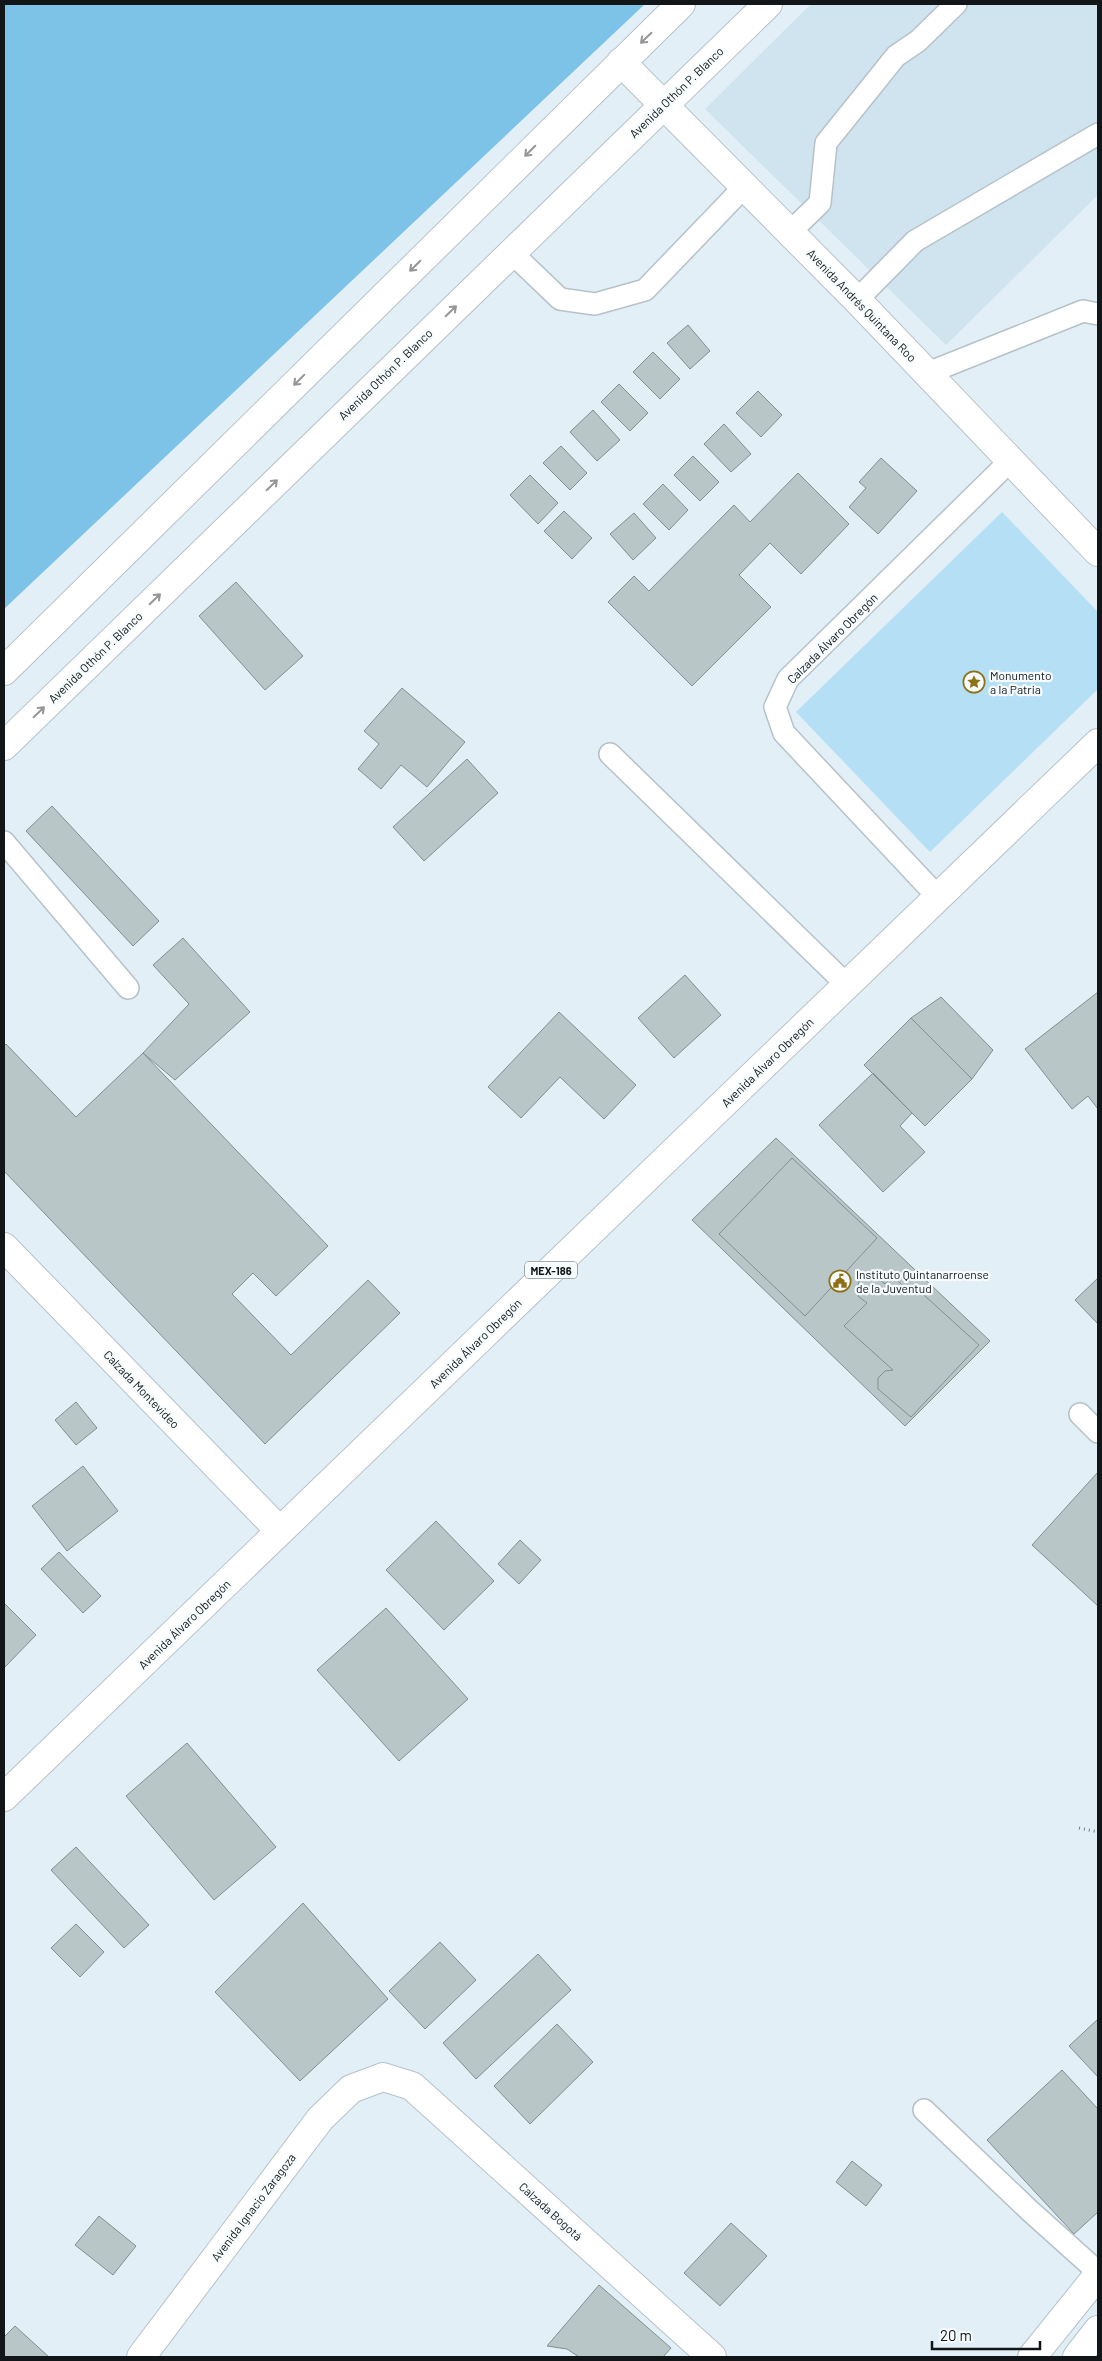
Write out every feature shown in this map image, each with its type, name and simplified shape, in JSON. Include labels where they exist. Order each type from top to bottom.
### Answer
[{"type":"street","points":[[4,671],[681,4]]},
{"type":"street","name":"Avenida Othón P. Blanco","points":[[4,746],[768,4]]},
{"type":"street","name":"Avenida Andrés Quintana Roo","points":[[621,62],[857,300],[1098,552]]},
{"type":"street","name":"Avenida Álvaro Obregón","points":[[4,1797],[1098,742]]},
{"type":"street","name":"Calzada Montevideo","points":[[4,1247],[280,1531]]},
{"type":"street","name":"Avenida Ignacio Zaragoza","points":[[141,2357],[320,2119],[352,2089],[383,2077]]},
{"type":"street","name":"Calzada Bogotá","points":[[383,2077],[412,2086],[712,2357]]},
{"type":"street","points":[[1032,2357],[1098,2274]]},
{"type":"street","points":[[1078,2357],[1098,2330]]},
{"type":"lane","points":[[790,232],[820,203],[826,143],[896,56],[918,41],[956,4]]},
{"type":"lane","points":[[857,300],[915,241],[1098,134]]},
{"type":"lane","points":[[511,252],[560,299],[595,304],[645,290],[745,186]]},
{"type":"lane","points":[[928,373],[1083,311],[1098,314]]},
{"type":"lane","name":"Calzada Álvaro Obregón","points":[[938,897],[784,733],[775,707],[788,679],[1011,460]]},
{"type":"lane","points":[[610,754],[847,985]]},
{"type":"lane","points":[[4,842],[128,988]]},
{"type":"lane","points":[[1080,1414],[1098,1432]]},
{"type":"lane","points":[[924,2110],[1098,2274]]},
{"type":"path","points":[[1079,1828],[1098,1832]]},
{"type":"shaded area","points":[[4,4],[645,4],[4,609]]},
{"type":"shaded area","points":[[811,4],[1098,4],[1098,195],[946,345],[705,109]]},
{"type":"shaded area","points":[[1002,512],[1098,612],[1098,689],[930,852],[796,712]]},
{"type":"building","points":[[688,325],[710,351],[690,369],[667,343]]},
{"type":"building","points":[[653,352],[680,379],[660,399],[633,372]]},
{"type":"building","points":[[619,384],[648,413],[630,431],[601,402]]},
{"type":"building","points":[[758,391],[782,415],[761,437],[736,413]]},
{"type":"building","points":[[593,410],[620,440],[597,461],[570,432]]},
{"type":"building","points":[[724,424],[751,454],[731,472],[704,444]]},
{"type":"building","points":[[561,446],[587,473],[570,490],[543,463]]},
{"type":"building","points":[[693,456],[719,482],[700,501],[674,475]]},
{"type":"building","points":[[881,458],[917,491],[878,534],[849,507],[866,488],[859,482]]},
{"type":"building","points":[[798,473],[849,524],[801,574],[770,543],[739,575],[771,607],[692,686],[608,602],[634,576],[649,591],[734,505],[750,522]]},
{"type":"building","points":[[530,475],[558,503],[538,524],[510,495]]},
{"type":"building","points":[[663,484],[688,510],[669,530],[643,504]]},
{"type":"building","points":[[564,511],[592,538],[572,559],[544,531]]},
{"type":"building","points":[[634,513],[656,538],[633,560],[610,534]]},
{"type":"building","points":[[236,582],[303,656],[265,690],[199,616]]},
{"type":"building","points":[[402,688],[465,742],[427,787],[401,765],[381,789],[358,769],[379,744],[364,731]]},
{"type":"building","points":[[467,759],[498,793],[424,861],[393,827]]},
{"type":"building","points":[[52,806],[159,921],[133,946],[26,831]]},
{"type":"building","points":[[183,938],[250,1012],[175,1080],[143,1053],[189,1004],[153,965]]},
{"type":"building","points":[[685,975],[721,1015],[674,1058],[638,1018]]},
{"type":"building","points":[[1098,992],[1098,1109],[1088,1096],[1072,1109],[1025,1049]]},
{"type":"building","points":[[941,997],[993,1050],[972,1079],[911,1018]]},
{"type":"building","points":[[559,1012],[636,1085],[604,1119],[560,1077],[521,1118],[488,1087]]},
{"type":"building","points":[[911,1018],[972,1079],[925,1126],[864,1065]]},
{"type":"building","points":[[6,1044],[76,1117],[143,1053],[328,1246],[276,1296],[253,1273],[232,1294],[291,1355],[368,1280],[400,1313],[265,1444],[4,1171],[4,1046]]},
{"type":"building","points":[[873,1073],[912,1113],[900,1126],[925,1152],[883,1192],[819,1125]]},
{"type":"building","name":"Instituto Quintanarroense de la Juventud","points":[[776,1138],[990,1341],[905,1426],[692,1220]]},
{"type":"building","points":[[792,1158],[877,1238],[805,1316],[719,1234]]},
{"type":"building","points":[[867,1275],[877,1278],[885,1284],[893,1276],[907,1290],[914,1286],[979,1345],[911,1417],[878,1389],[878,1378],[885,1371],[893,1370],[844,1326],[867,1303],[859,1297],[856,1290],[860,1279]]},
{"type":"building","points":[[1098,1278],[1098,1324],[1075,1300]]},
{"type":"building","points":[[76,1402],[97,1428],[76,1445],[55,1420]]},
{"type":"building","points":[[83,1466],[118,1511],[67,1551],[32,1506]]},
{"type":"building","points":[[1098,1472],[1098,1606],[1032,1545]]},
{"type":"building","points":[[436,1521],[494,1581],[444,1630],[386,1570]]},
{"type":"building","points":[[520,1540],[541,1560],[519,1584],[498,1564]]},
{"type":"building","points":[[59,1552],[101,1596],[83,1613],[41,1569]]},
{"type":"building","points":[[4,1603],[36,1635],[4,1668]]},
{"type":"building","points":[[386,1608],[468,1699],[399,1761],[317,1670]]},
{"type":"building","points":[[187,1743],[276,1847],[214,1900],[126,1796]]},
{"type":"building","points":[[76,1847],[149,1925],[124,1948],[51,1870]]},
{"type":"building","points":[[303,1903],[388,1999],[300,2081],[215,1992]]},
{"type":"building","points":[[76,1924],[104,1952],[80,1977],[51,1948]]},
{"type":"building","points":[[440,1942],[476,1980],[425,2029],[389,1991]]},
{"type":"building","points":[[538,1954],[571,1990],[476,2079],[443,2043]]},
{"type":"building","points":[[1098,2019],[1098,2077],[1069,2046]]},
{"type":"building","points":[[557,2024],[593,2062],[530,2124],[494,2086]]},
{"type":"building","points":[[1062,2070],[1098,2109],[1098,2212],[1074,2234],[987,2140]]},
{"type":"building","points":[[852,2161],[882,2185],[866,2206],[836,2182]]},
{"type":"building","points":[[99,2216],[136,2246],[113,2275],[75,2245]]},
{"type":"building","points":[[731,2223],[767,2256],[720,2306],[684,2273]]},
{"type":"building","points":[[599,2285],[671,2348],[663,2357],[579,2357],[567,2349],[547,2346]]},
{"type":"building","points":[[15,2326],[49,2357],[4,2357],[4,2337]]},
{"type":"place","name":"Monumento a la Patria","points":[[974,682]]},
{"type":"place","name":"Instituto Quintanarroense de la Juventud","points":[[840,1281]]}]
